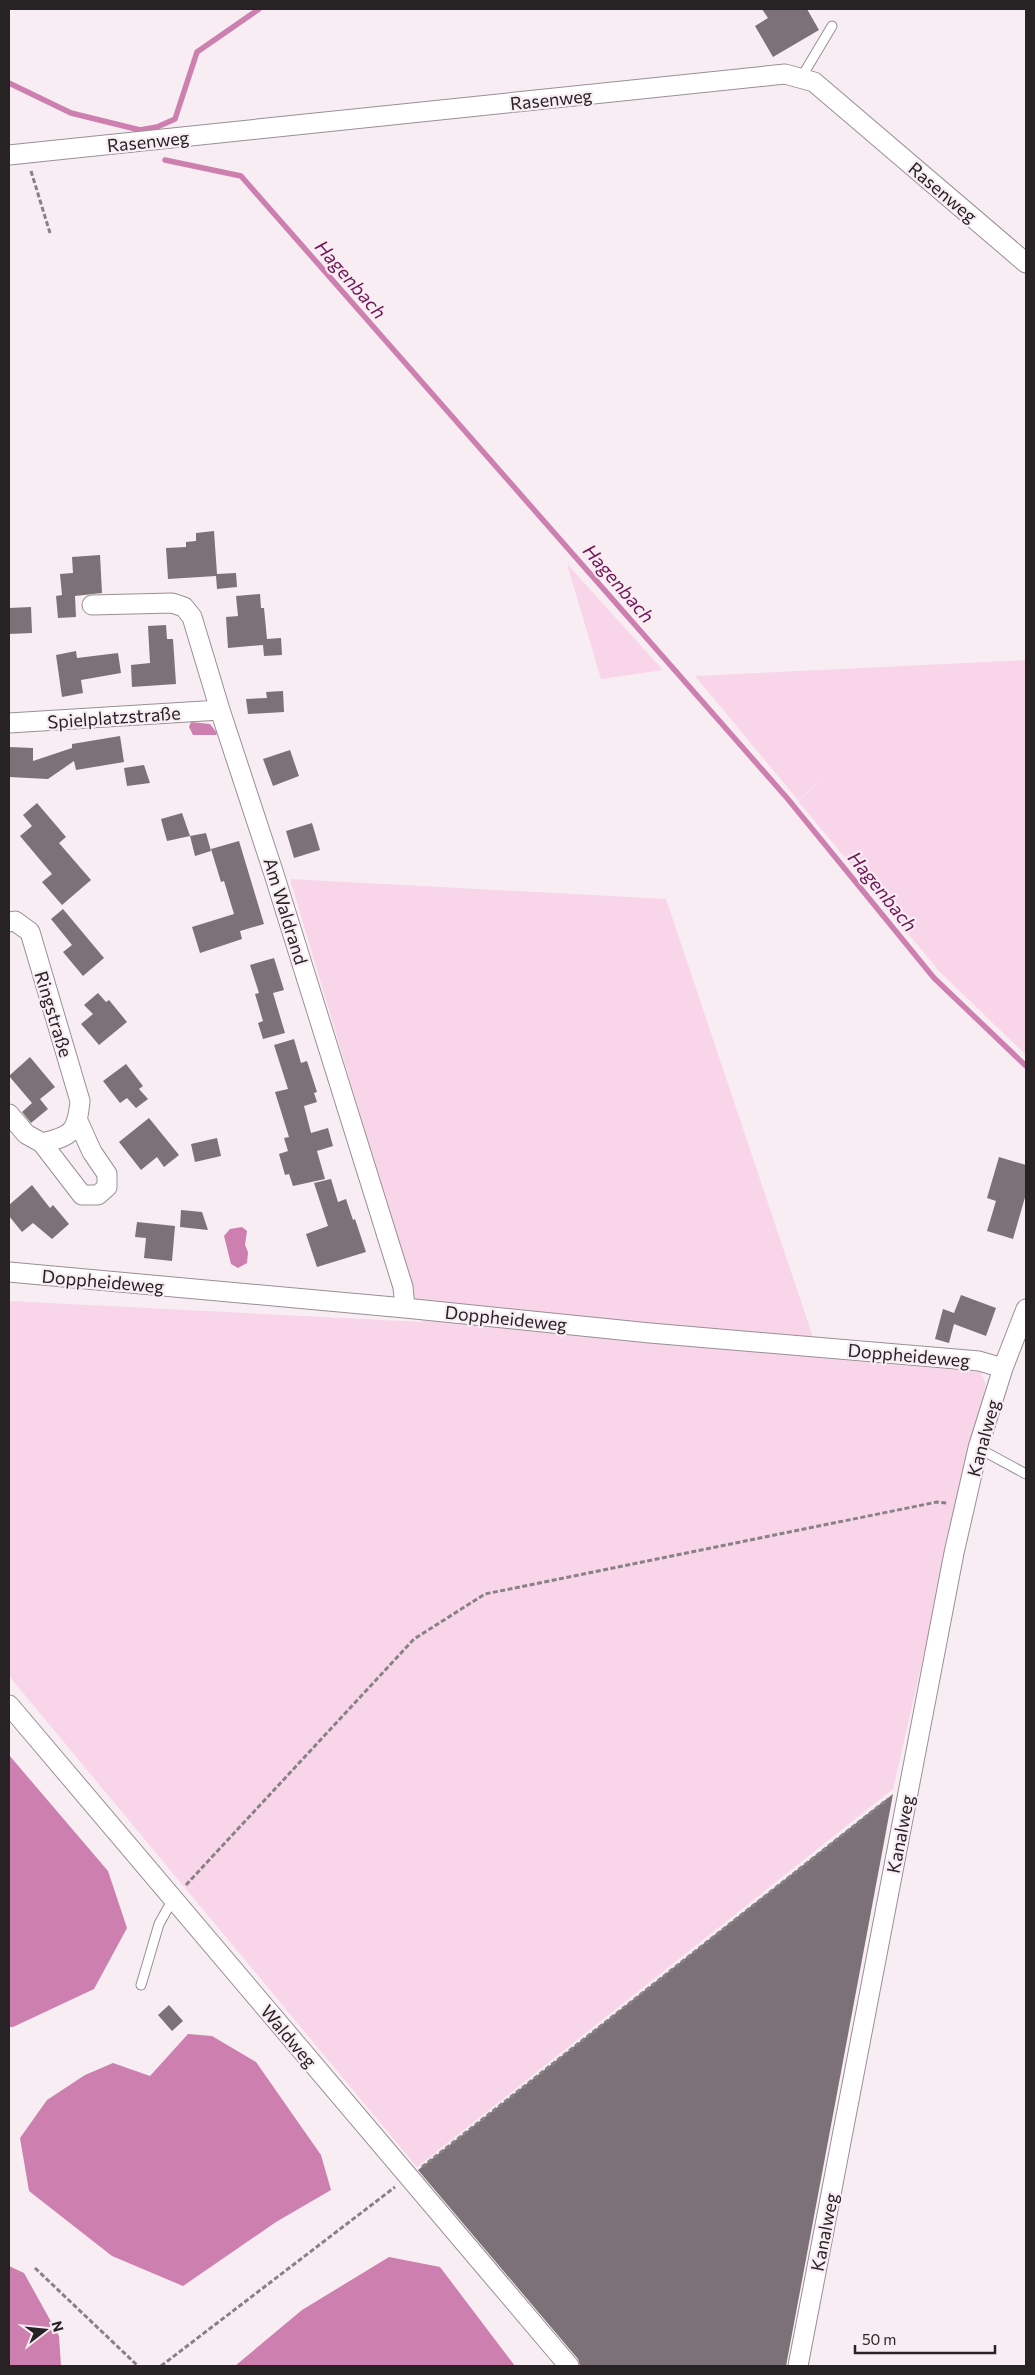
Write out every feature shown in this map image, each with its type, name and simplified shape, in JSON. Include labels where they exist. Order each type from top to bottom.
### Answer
[{"type":"street","name":"Rasenweg","points":[[17,154],[785,74],[814,82],[1026,263]]},
{"type":"street","name":"Am Waldrand","points":[[92,606],[172,603],[184,607],[192,616],[220,710],[273,871],[400,1277],[405,1308]]},
{"type":"street","name":"Spielplatzstraße","points":[[9,723],[220,710]]},
{"type":"street","name":"Ringstraße","points":[[9,922],[15,921],[30,932],[80,1101],[78,1121],[92,1152],[107,1174],[107,1186],[98,1195],[82,1195],[42,1143],[26,1134],[9,1114]]},
{"type":"street","points":[[42,1143],[63,1138],[78,1121]]},
{"type":"street","name":"Doppheideweg","points":[[9,1272],[405,1308],[650,1333],[979,1361],[1003,1368]]},
{"type":"street","name":"Kanalweg","points":[[798,2366],[954,1553],[978,1448],[1003,1368],[1026,1309]]},
{"type":"street","name":"Waldweg","points":[[9,1704],[569,2366]]},
{"type":"lane","points":[[800,78],[832,26]]},
{"type":"lane","points":[[978,1448],[1026,1474]]},
{"type":"lane","points":[[141,1985],[158,1924],[173,1899]]},
{"type":"path","points":[[17,154],[50,233]]},
{"type":"path","points":[[173,1899],[414,1639],[485,1594],[937,1502],[965,1504]]},
{"type":"path","points":[[161,2366],[408,2177],[910,1782]]},
{"type":"path","points":[[35,2268],[138,2366]]},
{"type":"shaded area","points":[[567,564],[663,670],[601,679]]},
{"type":"shaded area","points":[[1026,660],[1026,1055],[939,971],[798,801],[830,773],[798,800],[695,676]]},
{"type":"shaded area","points":[[191,722],[210,724],[217,733],[216,735],[193,735],[189,727]]},
{"type":"shaded area","points":[[290,879],[666,899],[820,1358],[980,1372],[986,1384],[893,1789],[417,2167],[9,1676],[9,1301],[422,1322]]},
{"type":"shaded area","points":[[242,1227],[247,1231],[245,1245],[248,1252],[247,1263],[238,1268],[231,1264],[224,1236],[230,1229]]},
{"type":"shaded area","points":[[9,1755],[108,1871],[127,1928],[94,1989],[13,2027],[9,2027]]},
{"type":"shaded area","points":[[188,2034],[212,2036],[256,2062],[321,2155],[331,2190],[276,2222],[183,2286],[112,2256],[29,2191],[20,2138],[47,2100],[85,2075],[113,2063],[150,2076]]},
{"type":"shaded area","points":[[389,2257],[440,2267],[515,2366],[235,2366],[302,2310]]},
{"type":"shaded area","points":[[9,2266],[24,2273],[59,2336],[61,2366],[9,2366]]},
{"type":"building","points":[[762,9],[807,9],[819,30],[773,57],[755,26],[768,18]]},
{"type":"building","points":[[214,531],[217,574],[236,573],[237,587],[217,589],[216,576],[168,579],[166,548],[186,547],[186,542],[196,541],[196,533]]},
{"type":"building","points":[[100,555],[102,593],[75,596],[76,617],[58,618],[56,596],[62,595],[60,574],[73,573],[72,557]]},
{"type":"building","points":[[260,594],[261,608],[264,608],[267,639],[281,638],[282,655],[264,656],[263,645],[228,648],[226,617],[238,616],[236,596]]},
{"type":"building","points":[[31,607],[32,633],[9,634],[9,608]]},
{"type":"building","points":[[166,625],[167,639],[173,639],[176,684],[132,687],[131,665],[150,663],[148,626]]},
{"type":"building","points":[[76,651],[77,658],[118,653],[121,673],[81,680],[83,693],[62,697],[56,655]]},
{"type":"building","points":[[283,691],[284,712],[248,714],[246,699],[267,698],[266,692]]},
{"type":"building","points":[[120,736],[124,762],[76,770],[74,761],[48,779],[9,777],[9,747],[33,748],[33,761],[72,748],[72,744]]},
{"type":"building","points":[[290,750],[299,776],[273,786],[263,759]]},
{"type":"building","points":[[144,765],[150,783],[127,786],[124,768]]},
{"type":"building","points":[[37,803],[66,837],[59,843],[91,880],[62,905],[42,882],[52,874],[20,836],[32,826],[23,815]]},
{"type":"building","points":[[182,813],[190,836],[167,841],[161,819]]},
{"type":"building","points":[[312,823],[320,850],[294,858],[286,831]]},
{"type":"building","points":[[206,833],[211,851],[195,856],[190,836]]},
{"type":"building","points":[[239,841],[264,924],[240,931],[242,939],[200,953],[192,927],[234,914],[224,881],[221,882],[211,849]]},
{"type":"building","points":[[63,909],[104,958],[83,976],[63,952],[72,945],[51,919]]},
{"type":"building","points":[[274,958],[284,990],[273,993],[285,1033],[263,1039],[258,1023],[263,1021],[255,994],[259,993],[250,965]]},
{"type":"building","points":[[98,993],[106,1002],[109,1000],[127,1022],[99,1045],[81,1024],[93,1014],[84,1005]]},
{"type":"building","points":[[294,1039],[301,1063],[307,1061],[317,1092],[314,1093],[317,1102],[304,1106],[311,1133],[328,1128],[333,1146],[317,1151],[325,1179],[293,1186],[289,1174],[285,1175],[279,1154],[288,1151],[284,1138],[289,1137],[275,1092],[288,1089],[274,1045]]},
{"type":"building","points":[[30,1057],[55,1087],[40,1099],[48,1109],[31,1123],[22,1112],[32,1103],[9,1076]]},
{"type":"building","points":[[126,1064],[143,1086],[139,1089],[148,1099],[136,1108],[127,1098],[120,1103],[103,1081]]},
{"type":"building","points":[[149,1118],[179,1155],[164,1167],[157,1157],[141,1170],[119,1142]]},
{"type":"building","points":[[217,1138],[221,1156],[195,1162],[191,1144]]},
{"type":"building","points":[[999,1157],[1026,1165],[1026,1194],[1013,1239],[987,1231],[996,1201],[987,1198]]},
{"type":"building","points":[[331,1179],[338,1202],[346,1199],[366,1252],[317,1267],[306,1234],[328,1226],[314,1183]]},
{"type":"building","points":[[32,1185],[50,1208],[53,1205],[69,1224],[52,1239],[33,1223],[22,1232],[9,1216],[9,1205]]},
{"type":"building","points":[[181,1210],[202,1212],[208,1230],[180,1227]]},
{"type":"building","points":[[137,1222],[175,1226],[172,1261],[144,1258],[146,1238],[135,1237]]},
{"type":"building","points":[[961,1295],[996,1308],[986,1336],[954,1324],[949,1343],[935,1339],[943,1309],[954,1313]]},
{"type":"building","points":[[893,1794],[786,2366],[580,2366],[578,2359],[418,2170]]},
{"type":"building","points":[[169,2005],[183,2021],[172,2031],[158,2015]]},
{"type":"waterway","points":[[9,83],[71,113],[140,130],[157,127],[175,119],[197,52],[259,9]]},
{"type":"waterway","name":"Hagenbach","points":[[165,160],[241,176],[787,798],[934,978],[1026,1066]]}]
